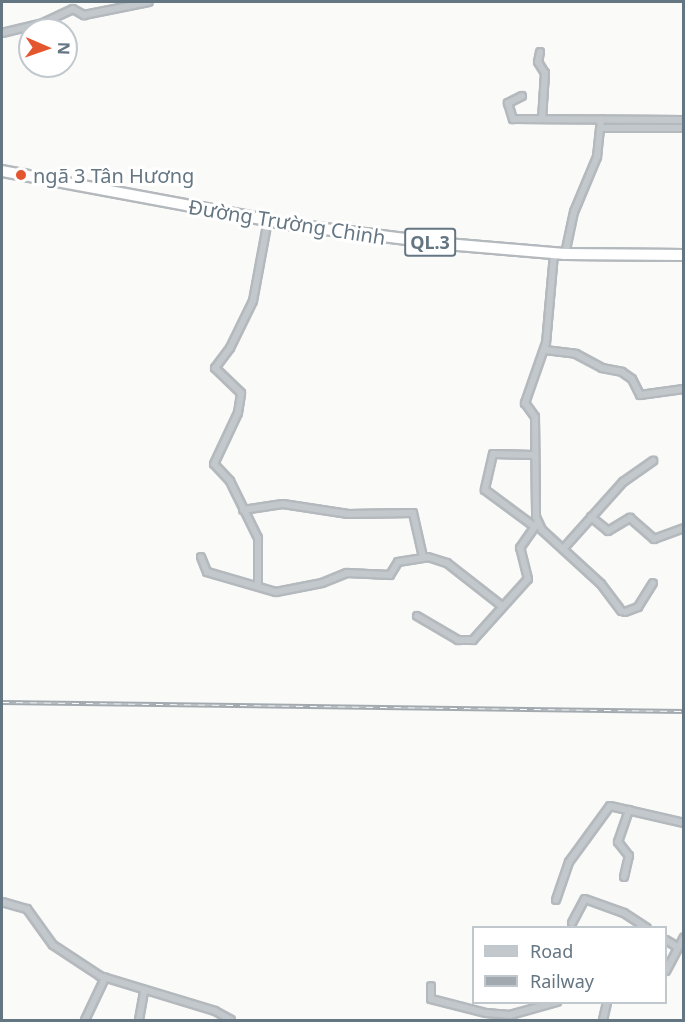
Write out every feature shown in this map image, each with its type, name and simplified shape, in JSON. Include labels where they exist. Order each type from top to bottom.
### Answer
[{"type":"highway","name":"Đường Trường Chinh","points":[[2,171],[268,220],[446,244],[559,254],[684,255]]},
{"type":"street","points":[[2,33],[44,22],[73,9],[84,15],[148,2]]},
{"type":"street","points":[[540,52],[538,62],[545,73],[542,119]]},
{"type":"street","points":[[522,96],[508,103],[509,116],[684,128]]},
{"type":"street","points":[[601,123],[684,120]]},
{"type":"street","points":[[417,616],[458,640],[473,640],[528,579],[528,570],[520,552],[536,526],[535,417],[525,403],[545,350],[559,254],[597,157],[601,123]]},
{"type":"street","points":[[258,584],[258,538],[230,481],[214,464],[238,412],[241,393],[214,368],[230,348],[253,301],[268,220]]},
{"type":"street","points":[[545,350],[576,354],[598,366],[622,372],[632,380],[640,395],[684,389]]},
{"type":"street","points":[[534,455],[493,454],[485,490],[536,526],[563,549],[601,584],[623,612],[638,607],[653,583]]},
{"type":"street","points":[[563,549],[623,482],[653,461]]},
{"type":"street","points":[[243,510],[282,504],[348,514],[413,513],[423,557]]},
{"type":"street","points":[[591,517],[608,531],[630,518],[654,539],[684,528]]},
{"type":"street","points":[[201,557],[202,568],[207,572],[282,591],[347,573],[387,576],[398,562],[423,557],[447,563],[502,606]]},
{"type":"street","points":[[556,900],[569,862],[607,808],[629,810],[684,823]]},
{"type":"street","points":[[624,877],[629,856],[618,842],[629,810]]},
{"type":"street","points":[[572,923],[585,898],[624,913],[645,926]]},
{"type":"street","points":[[2,902],[22,906],[53,945],[105,978],[144,992],[215,1011],[231,1020]]},
{"type":"street","points":[[667,969],[684,937]]},
{"type":"street","points":[[667,941],[677,947]]},
{"type":"street","points":[[85,1020],[105,978]]},
{"type":"street","points":[[431,986],[431,999],[486,1014],[510,1015],[550,1004]]},
{"type":"street","points":[[141,1019],[144,992]]},
{"type":"street","points":[[603,1020],[607,1004]]},
{"type":"railway","points":[[2,702],[684,711]]},
{"type":"place","name":"ngã 3 Tân Hương","points":[[21,175]]}]
